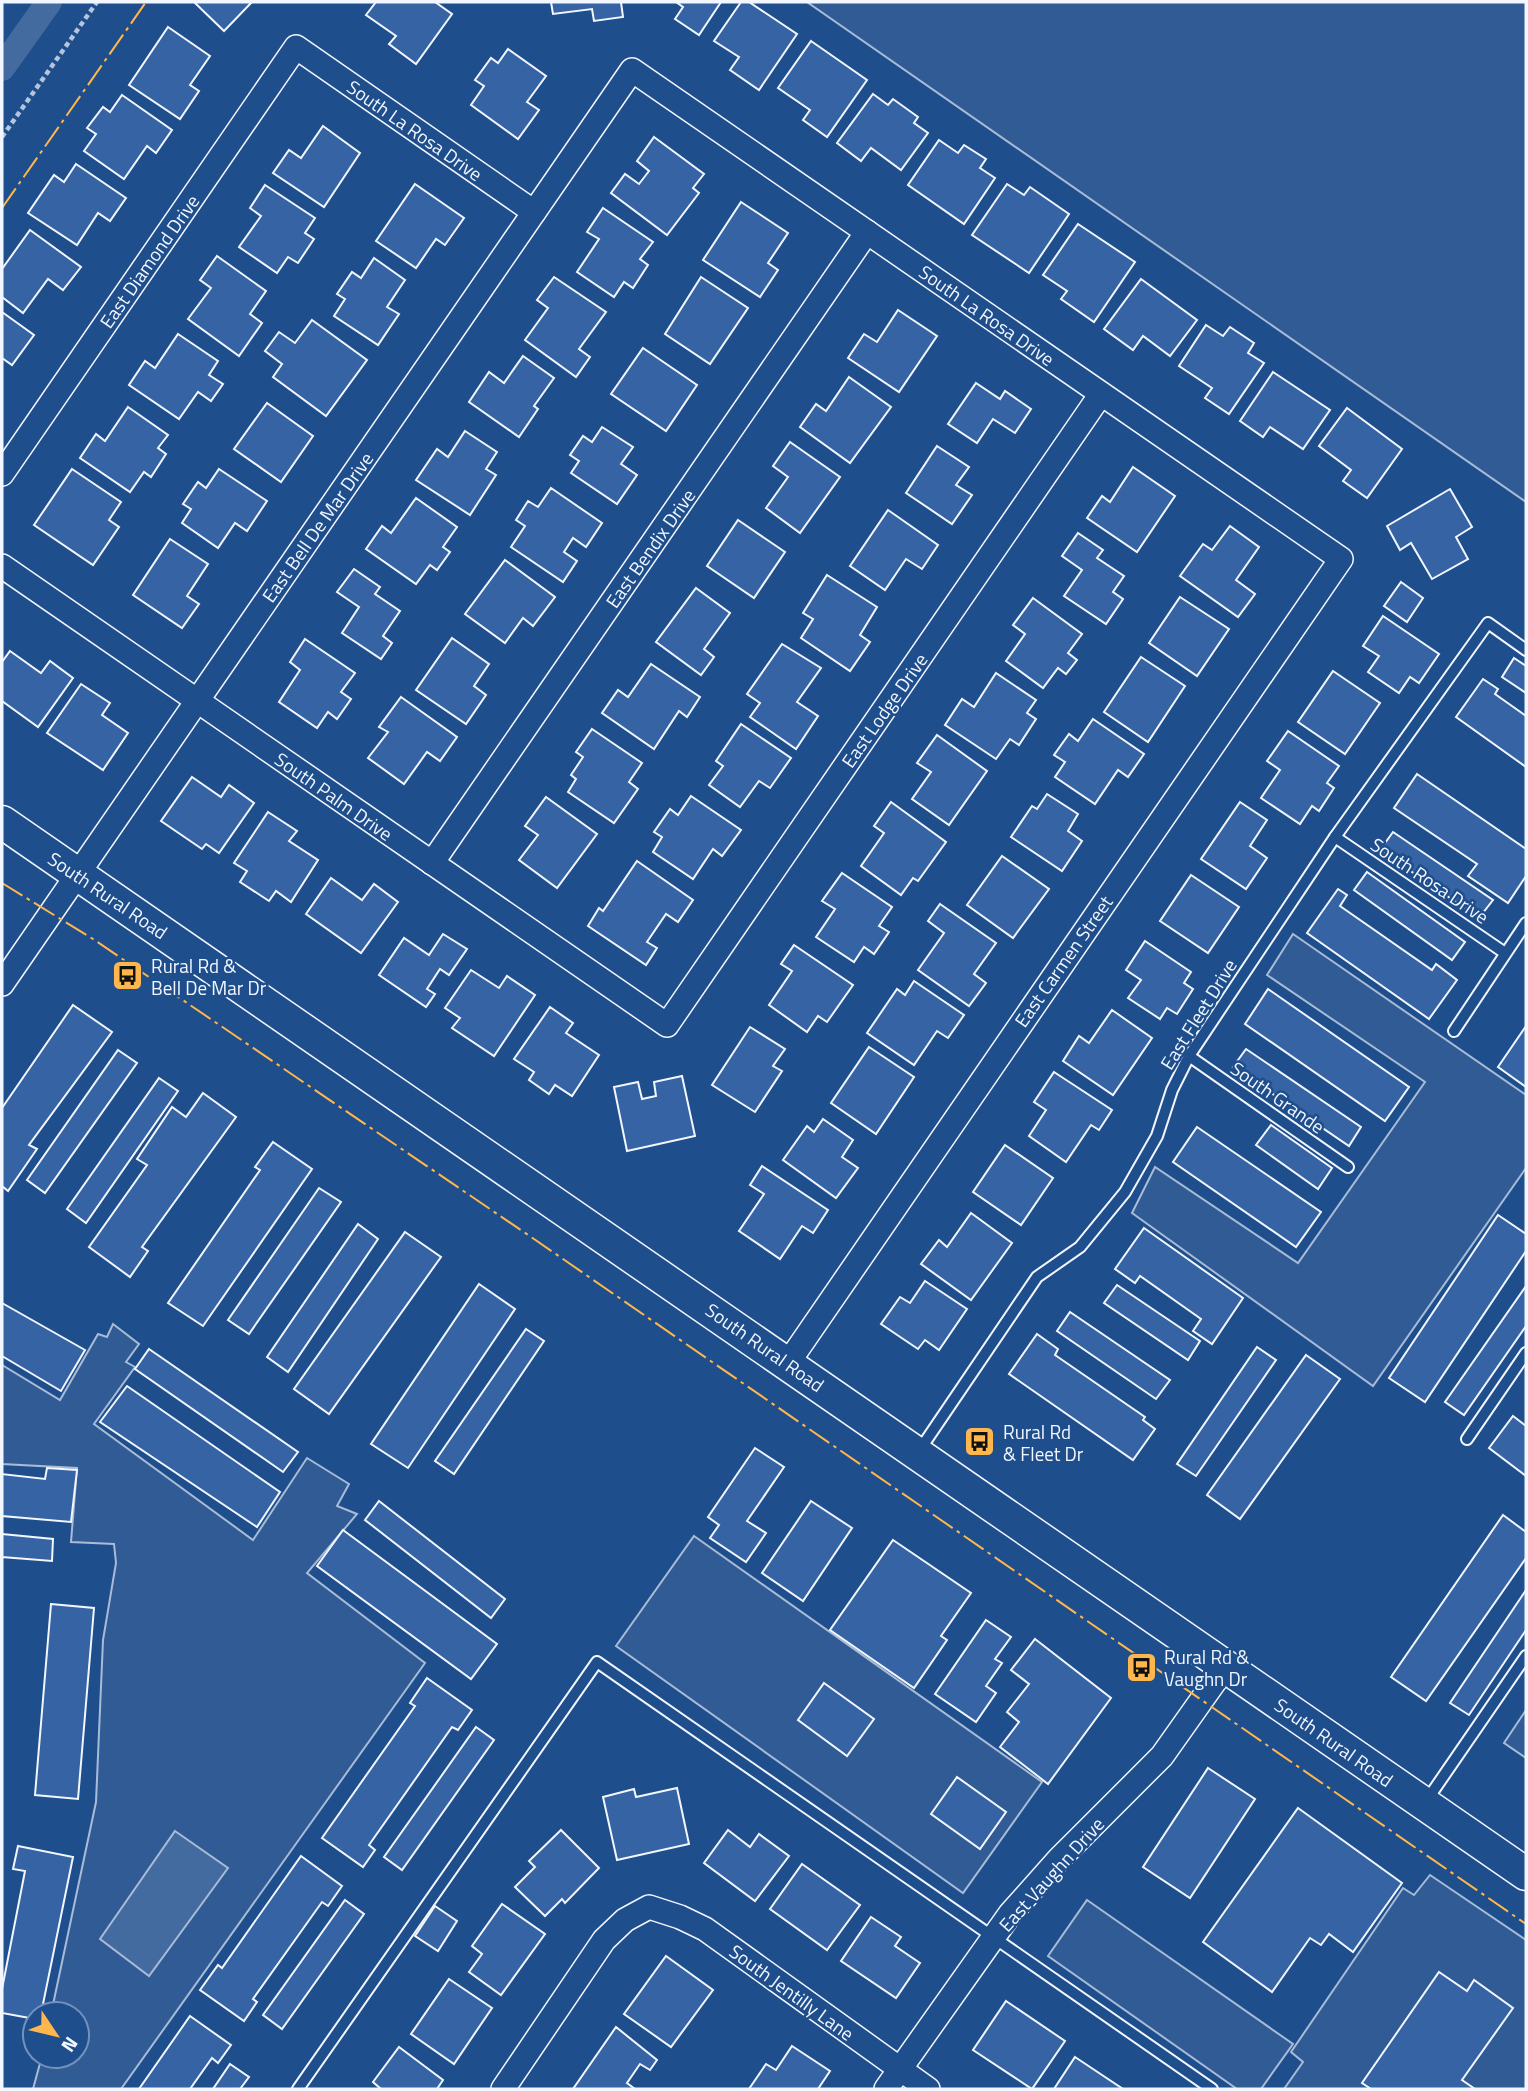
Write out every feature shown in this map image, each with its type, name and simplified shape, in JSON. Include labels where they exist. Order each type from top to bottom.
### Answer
[{"type":"main road","name":"South Rural Road","points":[[2,822],[1526,1874]]},
{"type":"street","name":"South La Rosa Drive","points":[[296,47],[534,212]]},
{"type":"street","name":"East Diamond Drive","points":[[2,474],[296,47]]},
{"type":"street","name":"South La Rosa Drive","points":[[632,70],[1341,559]]},
{"type":"street","name":"East Bell De Mar Drive","points":[[2,984],[632,70]]},
{"type":"street","name":"East Bendix Drive","points":[[432,863],[867,232]]},
{"type":"street","name":"East Lodge Drive","points":[[667,1025],[1101,394]]},
{"type":"street","name":"East Carmen Street","points":[[788,1363],[1341,559]]},
{"type":"street","name":"South Palm Drive","points":[[2,566],[667,1025]]},
{"type":"street","name":"East Vaughn Drive","points":[[886,2089],[993,1937],[1059,1859],[1162,1756],[1225,1667]]},
{"type":"street","name":"South Jentilly Lane","points":[[503,2089],[604,1940],[625,1920],[649,1907],[705,1929],[928,2089]]},
{"type":"lane","name":"East Fleet Drive","points":[[917,1453],[1037,1277],[1080,1247],[1125,1192],[1157,1136],[1172,1090],[1189,1056],[1335,837],[1488,623],[1526,650]]},
{"type":"lane","name":"South Rosa Drive","points":[[1335,837],[1505,953]]},
{"type":"lane","points":[[1454,1031],[1526,923]]},
{"type":"lane","name":"South Grande","points":[[1189,1056],[1348,1167]]},
{"type":"lane","points":[[1467,1439],[1525,1358]]},
{"type":"lane","points":[[1424,1804],[1526,1656]]},
{"type":"lane","points":[[298,2089],[597,1662],[1212,2089]]},
{"type":"path","points":[[2,137],[97,2]]},
{"type":"shaded area","points":[[807,2],[1526,2],[1526,502]]},
{"type":"shaded area","points":[[1293,934],[1526,1095],[1526,1168],[1373,1386],[1132,1213],[1155,1167],[1298,1263],[1425,1082],[1267,975]]},
{"type":"shaded area","points":[[113,1324],[139,1344],[126,1362],[135,1367],[94,1424],[253,1540],[307,1458],[349,1484],[337,1506],[357,1514],[307,1573],[425,1663],[121,2089],[33,2089],[38,2070],[91,2070],[91,2000],[54,2000],[96,1802],[103,1640],[116,1563],[114,1544],[71,1542],[77,1468],[2,1464],[2,1365],[60,1400],[98,1334],[107,1337]]},
{"type":"shaded area","points":[[694,1536],[1042,1782],[963,1893],[616,1646]]},
{"type":"shaded area","points":[[1526,1710],[1526,1758],[1504,1743]]},
{"type":"shaded area","points":[[175,1831],[228,1868],[149,1976],[100,1939]]},
{"type":"shaded area","points":[[1430,1875],[1526,1940],[1526,2089],[1284,2089],[1303,2062],[1291,2052],[1403,1888],[1414,1895]]},
{"type":"shaded area","points":[[1087,1900],[1293,2044],[1261,2089],[1237,2089],[1048,1956]]},
{"type":"building","points":[[194,2],[252,2],[224,31]]},
{"type":"building","points":[[376,2],[435,2],[452,14],[416,64],[389,44],[396,36],[366,15]]},
{"type":"building","points":[[551,2],[621,2],[623,17],[594,21],[592,9],[553,14]]},
{"type":"building","points":[[676,2],[721,2],[699,35],[675,19],[683,7]]},
{"type":"building","points":[[741,2],[749,2],[797,34],[759,90],[730,70],[739,57],[714,41]]},
{"type":"building","points":[[168,27],[210,56],[190,85],[199,91],[180,119],[129,85]]},
{"type":"building","points":[[811,41],[867,80],[827,137],[803,120],[810,110],[778,88]]},
{"type":"building","points":[[508,49],[546,76],[527,102],[539,110],[518,139],[471,105],[484,86],[475,80],[491,58],[498,63]]},
{"type":"building","points":[[873,94],[888,105],[893,99],[918,117],[914,123],[928,133],[901,170],[871,148],[861,161],[837,143]]},
{"type":"building","points":[[122,95],[172,130],[156,153],[147,146],[124,179],[84,151],[96,134],[87,128],[103,107],[110,112]]},
{"type":"building","points":[[323,126],[360,153],[324,207],[273,173],[289,150],[301,158]]},
{"type":"building","points":[[654,137],[704,174],[693,188],[699,193],[667,235],[611,193],[625,174],[639,184],[649,171],[637,161]]},
{"type":"building","points":[[939,140],[958,153],[964,145],[986,159],[980,168],[995,178],[964,224],[908,185]]},
{"type":"building","points":[[76,164],[126,198],[110,221],[98,213],[77,245],[28,213],[54,175],[64,182]]},
{"type":"building","points":[[415,184],[464,218],[445,245],[436,239],[416,268],[376,241]]},
{"type":"building","points":[[1007,184],[1024,195],[1030,187],[1069,214],[1029,273],[972,235]]},
{"type":"building","points":[[265,185],[315,218],[305,233],[314,239],[298,263],[288,257],[277,273],[239,247],[261,216],[250,208]]},
{"type":"building","points":[[741,202],[788,233],[768,263],[778,270],[760,297],[703,260]]},
{"type":"building","points":[[603,208],[653,242],[640,259],[648,265],[633,288],[624,282],[614,297],[577,272],[599,239],[587,232]]},
{"type":"building","points":[[1078,224],[1135,262],[1094,322],[1061,299],[1067,291],[1043,275]]},
{"type":"building","points":[[30,230],[81,267],[63,290],[48,279],[23,313],[2,297],[2,269]]},
{"type":"building","points":[[217,256],[266,291],[250,314],[262,323],[239,356],[188,319],[211,288],[200,280]]},
{"type":"building","points":[[374,258],[405,280],[387,307],[399,314],[378,345],[334,316],[345,299],[337,294],[352,272],[361,278]]},
{"type":"building","points":[[554,277],[606,312],[579,349],[590,357],[576,377],[525,340],[548,308],[537,300]]},
{"type":"building","points":[[701,277],[748,308],[710,364],[665,334]]},
{"type":"building","points":[[1141,279],[1197,320],[1170,356],[1143,336],[1133,350],[1104,329]]},
{"type":"building","points":[[898,310],[937,336],[899,392],[848,358],[864,334],[877,342]]},
{"type":"building","points":[[2,312],[34,335],[12,365],[2,358]]},
{"type":"building","points":[[312,320],[367,360],[326,416],[273,377],[282,364],[265,351],[279,332],[295,343]]},
{"type":"building","points":[[1206,325],[1223,336],[1230,327],[1254,343],[1248,353],[1264,363],[1229,414],[1205,398],[1212,388],[1179,366]]},
{"type":"building","points":[[178,334],[218,361],[209,375],[223,384],[211,401],[198,392],[179,419],[129,385],[145,361],[155,368]]},
{"type":"building","points":[[643,348],[697,385],[666,431],[611,394]]},
{"type":"building","points":[[523,356],[554,378],[534,406],[538,409],[519,437],[469,402],[489,372],[504,383]]},
{"type":"building","points":[[1273,372],[1330,410],[1303,449],[1270,427],[1263,437],[1240,421]]},
{"type":"building","points":[[849,377],[891,407],[850,463],[800,427],[816,404],[826,411]]},
{"type":"building","points":[[976,383],[1000,399],[1005,391],[1031,409],[1015,433],[993,419],[977,443],[948,424]]},
{"type":"building","points":[[267,403],[313,436],[281,482],[234,449]]},
{"type":"building","points":[[128,407],[168,435],[158,448],[166,454],[151,477],[144,472],[130,492],[80,458],[96,434],[105,441]]},
{"type":"building","points":[[1347,408],[1402,449],[1367,498],[1343,481],[1351,470],[1319,446]]},
{"type":"building","points":[[602,427],[633,447],[621,464],[637,475],[617,504],[571,473],[579,461],[570,455],[583,436],[592,442]]},
{"type":"building","points":[[465,431],[497,452],[486,469],[496,475],[470,515],[416,480],[437,449],[448,457]]},
{"type":"building","points":[[790,442],[840,477],[800,533],[766,508],[788,477],[773,466]]},
{"type":"building","points":[[937,446],[969,467],[956,485],[972,495],[952,524],[906,493]]},
{"type":"building","points":[[1133,467],[1175,496],[1137,552],[1087,518],[1102,496],[1110,502]]},
{"type":"building","points":[[72,469],[121,502],[109,520],[119,527],[93,565],[34,525]]},
{"type":"building","points":[[219,469],[267,501],[247,531],[235,523],[218,548],[182,523],[191,509],[183,504],[198,482],[206,488]]},
{"type":"building","points":[[551,488],[602,523],[586,547],[573,538],[564,552],[577,561],[563,582],[511,547],[525,526],[516,520],[528,501],[538,507]]},
{"type":"building","points":[[1450,489],[1472,527],[1456,537],[1468,559],[1432,579],[1411,543],[1400,550],[1387,526]]},
{"type":"building","points":[[416,498],[457,527],[443,547],[450,552],[437,570],[430,565],[416,584],[366,549],[382,526],[391,533]]},
{"type":"building","points":[[888,510],[938,545],[922,569],[906,559],[885,590],[850,566]]},
{"type":"building","points":[[738,520],[785,552],[754,598],[707,566]]},
{"type":"building","points":[[1230,526],[1259,547],[1236,580],[1255,594],[1238,617],[1180,576],[1203,544],[1212,550]]},
{"type":"building","points":[[1078,533],[1103,550],[1097,558],[1124,576],[1113,592],[1123,599],[1106,624],[1064,596],[1082,570],[1062,556]]},
{"type":"building","points":[[170,539],[208,564],[187,596],[199,604],[182,628],[133,595]]},
{"type":"building","points":[[505,560],[555,597],[533,626],[523,618],[505,643],[465,614]]},
{"type":"building","points":[[354,569],[380,587],[375,594],[400,611],[383,636],[392,643],[381,659],[342,633],[359,607],[337,592]]},
{"type":"building","points":[[827,575],[877,607],[860,635],[870,642],[850,671],[801,638],[813,619],[803,613]]},
{"type":"building","points":[[1401,582],[1423,598],[1407,622],[1384,606]]},
{"type":"building","points":[[696,588],[730,613],[704,649],[714,657],[701,675],[656,642]]},
{"type":"building","points":[[1180,597],[1229,629],[1197,676],[1149,643]]},
{"type":"building","points":[[1033,598],[1082,634],[1068,653],[1077,660],[1066,674],[1058,668],[1043,688],[1006,661],[1025,634],[1013,625]]},
{"type":"building","points":[[1383,616],[1439,654],[1419,683],[1410,677],[1399,693],[1368,672],[1379,656],[1363,646]]},
{"type":"building","points":[[452,638],[489,664],[474,686],[486,695],[466,724],[416,690]]},
{"type":"building","points":[[305,639],[355,673],[341,692],[351,699],[337,719],[328,712],[317,728],[279,702],[300,670],[290,662]]},
{"type":"building","points":[[782,644],[821,668],[797,702],[818,716],[796,749],[750,717],[760,703],[747,694]]},
{"type":"building","points":[[10,651],[41,673],[50,661],[73,678],[38,727],[2,701],[2,662]]},
{"type":"building","points":[[1141,657],[1185,686],[1148,742],[1104,712]]},
{"type":"building","points":[[1514,658],[1526,666],[1526,693],[1502,677]]},
{"type":"building","points":[[651,664],[700,697],[687,717],[679,711],[654,749],[602,713],[618,690],[628,697]]},
{"type":"building","points":[[1333,671],[1380,703],[1345,754],[1298,722]]},
{"type":"building","points":[[996,673],[1036,700],[1027,713],[1036,719],[1019,745],[1010,739],[996,759],[945,725],[962,699],[974,707]]},
{"type":"building","points":[[1483,679],[1498,689],[1495,694],[1526,716],[1526,767],[1456,717]]},
{"type":"building","points":[[81,684],[110,703],[102,715],[128,733],[103,770],[47,733]]},
{"type":"building","points":[[401,697],[457,737],[440,761],[427,752],[404,784],[368,758],[388,732],[379,727]]},
{"type":"building","points":[[1093,719],[1144,754],[1128,777],[1118,770],[1095,804],[1055,777],[1065,762],[1054,755],[1069,734],[1078,741]]},
{"type":"building","points":[[741,724],[791,758],[770,788],[759,781],[740,807],[709,785],[723,766],[716,761]]},
{"type":"building","points":[[592,729],[642,763],[629,782],[638,789],[614,823],[568,792],[576,779],[571,775],[583,757],[576,752]]},
{"type":"building","points":[[1288,731],[1339,766],[1327,783],[1334,788],[1319,811],[1312,806],[1300,824],[1261,798],[1280,770],[1267,761]]},
{"type":"building","points":[[937,735],[987,771],[949,825],[912,799],[931,772],[917,763]]},
{"type":"building","points":[[1417,774],[1526,849],[1526,876],[1508,903],[1468,876],[1477,864],[1394,808]]},
{"type":"building","points":[[192,777],[221,797],[229,785],[254,803],[219,853],[206,844],[202,849],[161,821]]},
{"type":"building","points":[[1047,794],[1078,814],[1068,831],[1082,841],[1062,871],[1011,837],[1032,806],[1037,809]]},
{"type":"building","points":[[691,796],[741,830],[722,856],[713,849],[693,879],[653,852],[662,837],[654,832],[670,809],[678,815]]},
{"type":"building","points":[[546,797],[597,834],[557,888],[519,860],[538,835],[525,826]]},
{"type":"building","points":[[891,802],[946,842],[918,881],[913,878],[901,895],[861,866],[884,833],[874,826]]},
{"type":"building","points":[[1240,802],[1267,820],[1250,846],[1267,858],[1246,889],[1201,859]]},
{"type":"building","points":[[268,812],[297,831],[289,841],[318,860],[291,902],[276,891],[269,901],[240,882],[247,871],[234,863]]},
{"type":"building","points":[[1393,832],[1493,900],[1479,918],[1380,850]]},
{"type":"building","points":[[1002,856],[1049,889],[1013,938],[967,905]]},
{"type":"building","points":[[637,861],[693,900],[678,922],[666,914],[647,942],[657,948],[646,965],[588,926],[599,908],[603,911]]},
{"type":"building","points":[[1367,872],[1465,942],[1452,960],[1354,890]]},
{"type":"building","points":[[842,873],[892,907],[879,926],[889,932],[874,954],[864,947],[854,962],[816,937],[835,909],[822,901]]},
{"type":"building","points":[[1191,875],[1239,907],[1208,953],[1160,921]]},
{"type":"building","points":[[331,878],[362,900],[374,884],[398,902],[361,953],[306,914]]},
{"type":"building","points":[[1338,889],[1347,895],[1340,906],[1432,970],[1436,964],[1457,980],[1429,1019],[1307,933]]},
{"type":"building","points":[[940,904],[996,943],[974,974],[986,983],[969,1006],[918,970],[944,933],[928,921]]},
{"type":"building","points":[[443,934],[467,949],[449,975],[440,969],[427,989],[435,994],[426,1007],[379,975],[404,938],[429,955]]},
{"type":"building","points":[[1145,941],[1191,972],[1184,983],[1193,989],[1177,1014],[1167,1008],[1160,1019],[1128,998],[1141,980],[1126,970]]},
{"type":"building","points":[[794,945],[853,985],[827,1022],[818,1016],[807,1032],[769,1005],[792,971],[781,964]]},
{"type":"building","points":[[125,967],[140,979],[133,988],[118,975]]},
{"type":"building","points":[[471,970],[499,988],[507,976],[535,995],[494,1056],[452,1028],[460,1018],[445,1008]]},
{"type":"building","points":[[914,981],[964,1015],[948,1038],[937,1031],[914,1065],[867,1033],[897,989],[905,995]]},
{"type":"building","points":[[1268,989],[1409,1087],[1385,1121],[1245,1024]]},
{"type":"building","points":[[73,1005],[112,1032],[29,1145],[37,1149],[8,1191],[2,1186],[2,1108]]},
{"type":"building","points":[[550,1007],[573,1023],[566,1033],[599,1055],[572,1096],[555,1085],[549,1094],[529,1080],[534,1072],[514,1059]]},
{"type":"building","points":[[1112,1010],[1152,1038],[1113,1095],[1063,1061],[1079,1036],[1089,1043]]},
{"type":"building","points":[[1526,1026],[1526,1087],[1498,1067]]},
{"type":"building","points":[[750,1027],[785,1049],[773,1066],[782,1071],[755,1112],[712,1085]]},
{"type":"building","points":[[869,1047],[914,1077],[876,1134],[831,1103]]},
{"type":"building","points":[[1246,1049],[1361,1127],[1349,1146],[1233,1067]]},
{"type":"building","points":[[118,1050],[137,1063],[45,1193],[27,1180]]},
{"type":"building","points":[[1054,1072],[1112,1110],[1099,1130],[1091,1125],[1066,1162],[1029,1136],[1046,1110],[1034,1102]]},
{"type":"building","points":[[682,1076],[695,1136],[627,1151],[614,1087],[638,1082],[642,1099],[656,1096],[654,1082]]},
{"type":"building","points":[[159,1078],[178,1091],[86,1223],[67,1209]]},
{"type":"building","points":[[203,1093],[236,1117],[142,1247],[148,1251],[130,1277],[89,1247],[147,1165],[137,1159],[172,1107],[186,1117]]},
{"type":"building","points":[[823,1119],[853,1140],[842,1157],[858,1168],[836,1198],[783,1160],[807,1126],[814,1132]]},
{"type":"building","points":[[1271,1125],[1332,1168],[1318,1189],[1256,1145]]},
{"type":"building","points":[[1197,1127],[1321,1212],[1296,1247],[1173,1162]]},
{"type":"building","points":[[273,1142],[312,1169],[203,1326],[168,1303],[260,1170],[255,1167]]},
{"type":"building","points":[[1005,1145],[1053,1178],[1021,1225],[973,1192]]},
{"type":"building","points":[[762,1166],[828,1210],[813,1233],[802,1226],[780,1259],[739,1231],[764,1194],[750,1185]]},
{"type":"building","points":[[319,1188],[341,1202],[249,1334],[228,1320]]},
{"type":"building","points":[[971,1213],[1012,1243],[971,1300],[921,1264],[939,1240],[947,1247]]},
{"type":"building","points":[[1498,1215],[1526,1234],[1526,1251],[1425,1402],[1389,1378]]},
{"type":"building","points":[[358,1224],[378,1239],[288,1372],[267,1357]]},
{"type":"building","points":[[1144,1228],[1243,1298],[1212,1344],[1193,1331],[1201,1319],[1140,1276],[1135,1283],[1115,1269]]},
{"type":"building","points":[[405,1232],[441,1257],[329,1414],[294,1389]]},
{"type":"building","points":[[925,1281],[967,1309],[939,1350],[925,1340],[918,1349],[881,1324],[900,1297],[910,1303]]},
{"type":"building","points":[[479,1284],[515,1309],[408,1468],[371,1444]]},
{"type":"building","points":[[1117,1285],[1200,1341],[1188,1360],[1104,1303]]},
{"type":"building","points":[[1526,1286],[1526,1326],[1464,1415],[1445,1402]]},
{"type":"building","points":[[2,1303],[85,1350],[61,1391],[2,1356]]},
{"type":"building","points":[[1070,1312],[1170,1380],[1156,1399],[1057,1331]]},
{"type":"building","points":[[526,1329],[544,1341],[454,1474],[435,1461]]},
{"type":"building","points":[[1037,1334],[1058,1349],[1055,1355],[1145,1417],[1143,1420],[1155,1429],[1133,1460],[1009,1374]]},
{"type":"building","points":[[1257,1347],[1276,1360],[1196,1476],[1177,1464]]},
{"type":"building","points":[[149,1349],[298,1452],[283,1472],[135,1369]]},
{"type":"building","points":[[1306,1355],[1340,1379],[1240,1519],[1207,1495]]},
{"type":"building","points":[[127,1386],[280,1492],[257,1527],[100,1422]]},
{"type":"building","points":[[1513,1416],[1526,1426],[1526,1476],[1489,1448]]},
{"type":"building","points":[[755,1448],[784,1467],[747,1521],[766,1533],[746,1562],[710,1538],[719,1525],[708,1517]]},
{"type":"building","points":[[47,1468],[77,1470],[71,1522],[2,1516],[2,1474],[45,1479]]},
{"type":"building","points":[[379,1501],[505,1599],[491,1618],[365,1520]]},
{"type":"building","points":[[811,1501],[852,1528],[803,1601],[762,1573]]},
{"type":"building","points":[[1503,1515],[1526,1532],[1526,1558],[1426,1701],[1391,1677]]},
{"type":"building","points":[[343,1530],[497,1644],[471,1679],[317,1566]]},
{"type":"building","points":[[2,1534],[53,1539],[52,1561],[2,1557]]},
{"type":"building","points":[[893,1540],[971,1593],[941,1636],[947,1640],[914,1688],[830,1630]]},
{"type":"building","points":[[1526,1590],[1526,1630],[1469,1715],[1450,1703]]},
{"type":"building","points":[[51,1604],[94,1608],[78,1799],[35,1795]]},
{"type":"building","points":[[986,1620],[1011,1637],[995,1659],[1002,1663],[986,1686],[996,1693],[976,1722],[935,1694]]},
{"type":"building","points":[[1035,1639],[1111,1698],[1048,1784],[1000,1747],[1019,1722],[1007,1712],[1029,1684],[1011,1670]]},
{"type":"building","points":[[427,1678],[472,1710],[458,1730],[452,1727],[369,1845],[375,1850],[363,1867],[322,1838],[415,1706],[410,1703]]},
{"type":"building","points":[[824,1683],[874,1719],[847,1756],[798,1720]]},
{"type":"building","points":[[476,1727],[494,1740],[402,1870],[384,1857]]},
{"type":"building","points":[[1208,1768],[1255,1799],[1190,1898],[1143,1867]]},
{"type":"building","points":[[957,1777],[1006,1812],[980,1849],[931,1814]]},
{"type":"building","points":[[677,1788],[689,1844],[617,1860],[603,1797],[634,1789],[636,1797]]},
{"type":"building","points":[[1298,1808],[1402,1883],[1353,1952],[1329,1934],[1321,1945],[1310,1938],[1272,1992],[1203,1942]]},
{"type":"building","points":[[561,1830],[599,1868],[565,1903],[562,1899],[545,1916],[515,1887],[535,1867],[529,1861]]},
{"type":"building","points":[[728,1830],[750,1847],[759,1834],[789,1856],[755,1901],[704,1863]]},
{"type":"building","points":[[18,1846],[73,1857],[44,2000],[21,2000],[21,2016],[2,2013],[2,1989],[25,1871],[13,1869]]},
{"type":"building","points":[[301,1856],[342,1886],[328,1906],[322,1902],[253,1999],[257,2002],[244,2021],[200,1990],[218,1965],[222,1968]]},
{"type":"building","points":[[802,1864],[860,1905],[827,1950],[770,1909]]},
{"type":"building","points":[[345,1900],[364,1914],[282,2029],[263,2015]]},
{"type":"building","points":[[502,1904],[545,1934],[501,1995],[469,1972],[482,1954],[472,1946]]},
{"type":"building","points":[[435,1906],[457,1921],[438,1951],[415,1936]]},
{"type":"building","points":[[871,1917],[901,1937],[895,1946],[920,1963],[896,1998],[841,1961]]},
{"type":"building","points":[[666,1956],[713,1990],[671,2047],[624,2014]]},
{"type":"building","points":[[1439,1972],[1467,1991],[1474,1980],[1513,2008],[1462,2080],[1475,2089],[1371,2089],[1362,2083]]},
{"type":"building","points":[[449,1979],[492,2008],[454,2064],[411,2034]]},
{"type":"building","points":[[1006,2001],[1065,2041],[1032,2089],[973,2050]]},
{"type":"building","points":[[190,2016],[231,2045],[218,2063],[212,2058],[190,2089],[139,2089]]},
{"type":"building","points":[[616,2027],[657,2060],[650,2070],[640,2064],[627,2083],[635,2089],[573,2089]]},
{"type":"building","points":[[792,2046],[830,2071],[818,2089],[749,2089],[766,2064],[776,2070]]},
{"type":"building","points":[[399,2047],[443,2080],[437,2089],[381,2089],[373,2082]]},
{"type":"building","points":[[1075,2057],[1123,2089],[1054,2089]]},
{"type":"building","points":[[230,2064],[249,2077],[240,2089],[213,2089]]},
{"type":"waterway","points":[[2,68],[49,2]]},
{"type":"power","points":[[2,208],[146,2]]},
{"type":"power","points":[[2,883],[93,939],[534,1239],[1526,1924]]},
{"type":"place","name":"Rural Rd & Bell De Mar Dr","points":[[128,976]]},
{"type":"place","name":"Rural Rd & Fleet Dr","points":[[980,1442]]},
{"type":"place","name":"Rural Rd & Vaughn Dr","points":[[1141,1667]]}]
